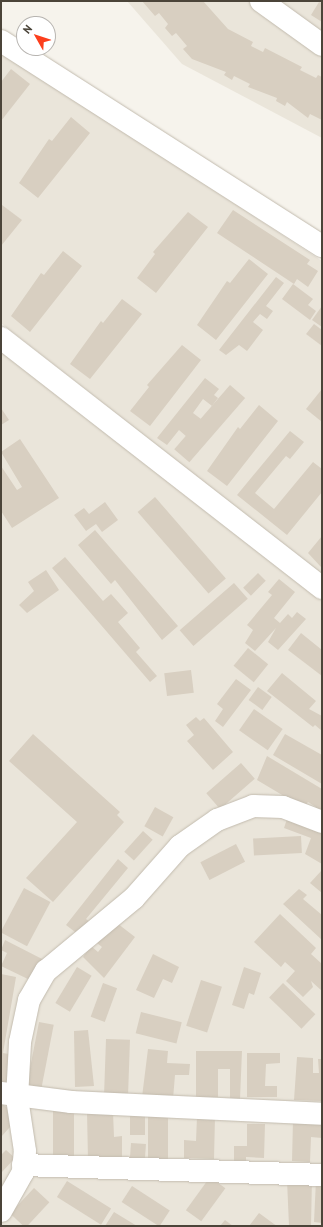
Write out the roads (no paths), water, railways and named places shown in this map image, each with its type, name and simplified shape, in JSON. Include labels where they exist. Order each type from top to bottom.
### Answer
[{"type":"street","points":[[261,1],[322,45]]},
{"type":"street","points":[[1,41],[322,246]]},
{"type":"street","points":[[1,338],[322,588]]},
{"type":"street","points":[[1,1211],[23,1165],[25,1151],[9,1096],[29,1000],[46,971],[134,898],[180,846],[217,820],[253,806],[283,808],[322,822]]},
{"type":"street","points":[[9,1096],[322,1114]]},
{"type":"street","points":[[23,1165],[322,1176]]},
{"type":"street","points":[[1,1216],[6,1226]]}]
